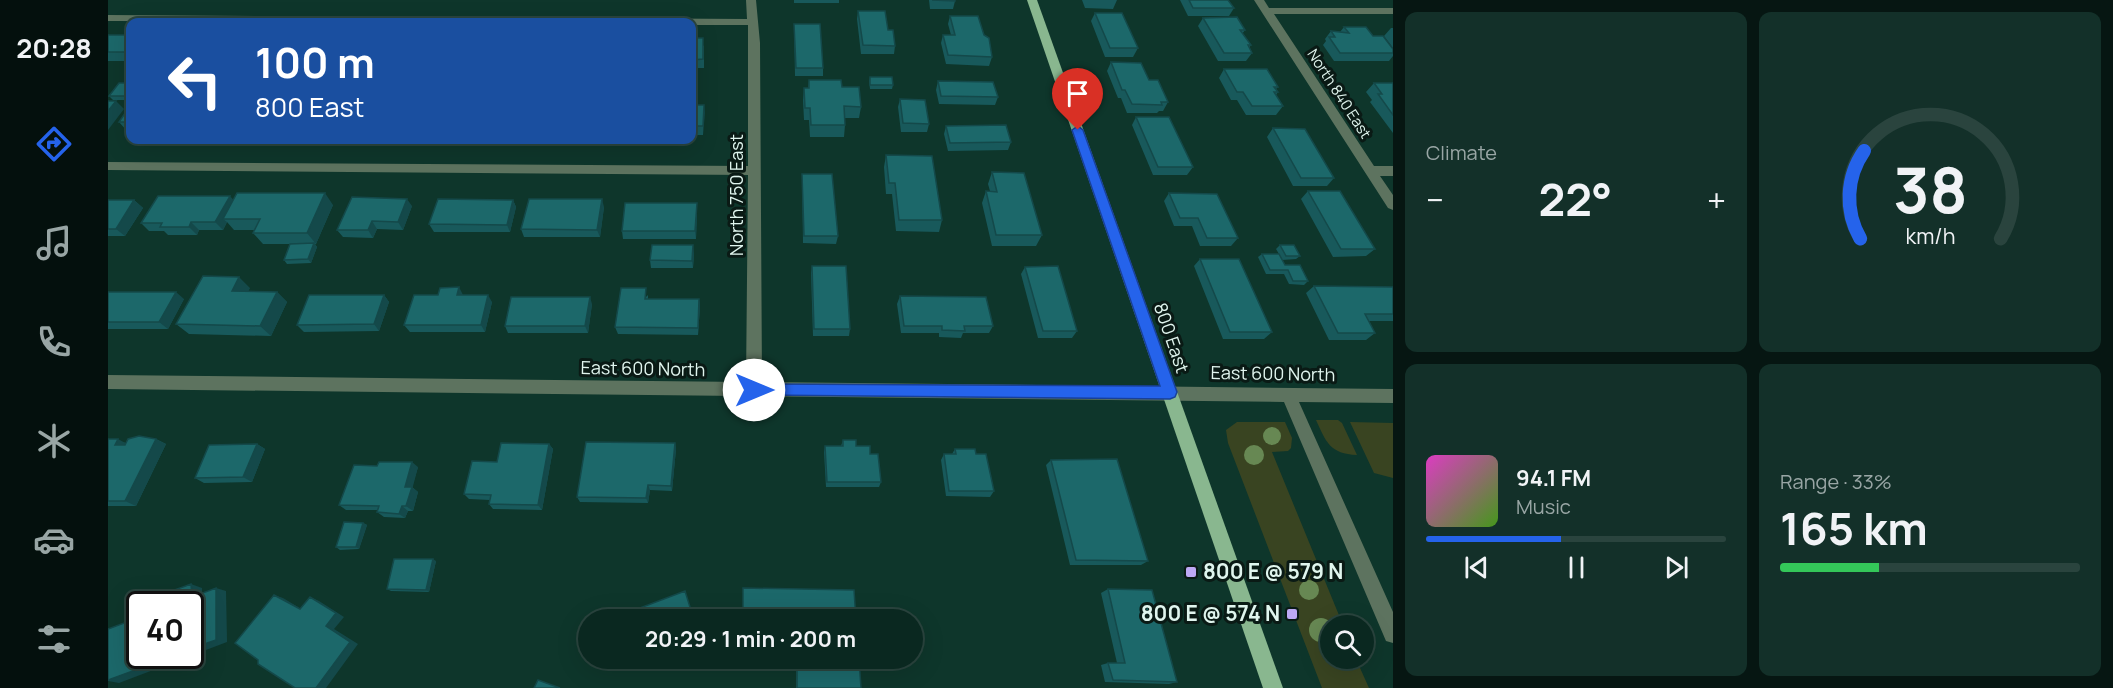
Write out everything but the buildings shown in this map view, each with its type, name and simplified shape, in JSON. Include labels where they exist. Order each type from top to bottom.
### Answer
[{"type":"main road","name":"800 East","points":[[1032,0],[1273,688]]},
{"type":"street","name":"North 750 East","points":[[751,0],[755,171],[754,390]]},
{"type":"street","name":"North 840 East","points":[[1259,0],[1393,205]]},
{"type":"street","points":[[1267,11],[1393,11]]},
{"type":"street","points":[[108,18],[126,18]]},
{"type":"street","points":[[696,22],[753,22]]},
{"type":"street","points":[[108,166],[755,171]]},
{"type":"street","points":[[1371,171],[1393,171]]},
{"type":"street","name":"East 600 North","points":[[108,382],[1393,396]]},
{"type":"street","points":[[1288,394],[1393,633]]},
{"type":"green space","points":[[1316,420],[1338,420],[1342,423],[1357,455],[1341,452],[1330,445]]},
{"type":"green space","points":[[1237,422],[1285,422],[1292,438],[1291,448],[1288,451],[1272,452],[1339,615],[1320,615],[1320,669],[1360,669],[1369,688],[1322,688],[1228,443],[1226,430]]},
{"type":"green space","points":[[1350,422],[1393,423],[1393,478],[1374,473]]},
{"type":"place","name":"800 E @ 579 N","points":[[1191,572]]},
{"type":"place","name":"800 E @ 574 N","points":[[1292,614]]},
{"type":"route","points":[[754,390],[1170,392],[1078,130]]}]
